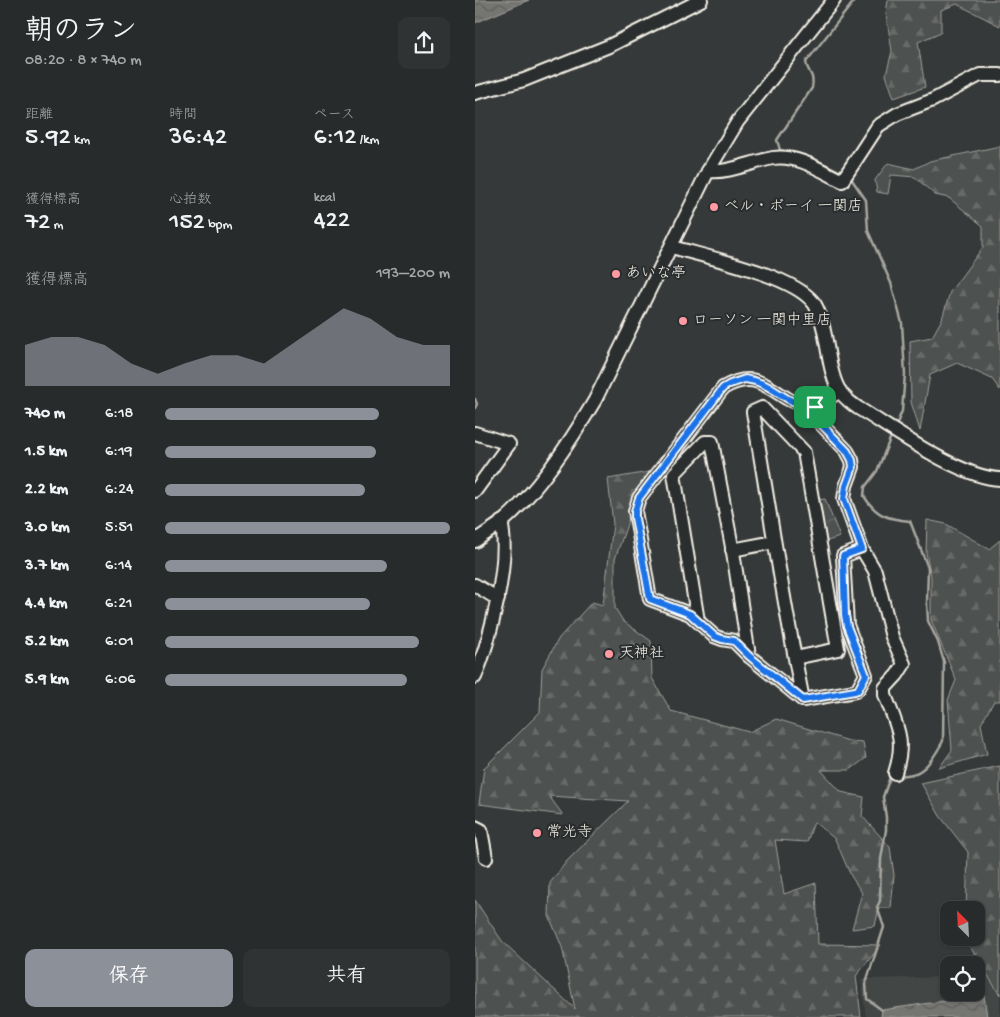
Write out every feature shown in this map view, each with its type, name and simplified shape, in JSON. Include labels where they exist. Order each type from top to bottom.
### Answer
[{"type":"street","points":[[475,94],[524,80],[609,46],[701,0]]},
{"type":"street","points":[[475,540],[501,522],[541,479],[577,430],[595,400],[708,171],[738,122],[834,0]]},
{"type":"street","points":[[708,171],[720,172],[775,158],[791,159],[809,165],[843,182],[878,126],[897,114],[933,100],[980,75],[1000,75]]},
{"type":"street","points":[[672,247],[755,270],[803,293],[813,302],[820,316],[831,366],[840,391],[858,408],[950,463],[979,476],[1000,479]]},
{"type":"street","points":[[840,391],[815,407],[789,400],[767,384],[753,380],[738,380],[723,388],[639,498],[635,518],[650,599],[690,614],[714,636],[734,641],[749,656],[803,700],[855,691],[865,679],[866,675],[851,640],[846,620],[843,556],[862,549]]},
{"type":"street","points":[[815,407],[820,423],[847,451],[852,460],[853,467],[846,486],[844,499],[862,549],[875,571],[892,637],[904,664],[885,688],[885,695],[901,741],[899,763],[895,773]]},
{"type":"street","points":[[795,658],[838,649],[804,452],[762,408],[753,412],[774,542],[795,658],[803,700]]},
{"type":"street","points":[[475,433],[509,444],[475,491]]},
{"type":"street","points":[[698,622],[673,474],[705,442],[712,442],[749,656]]},
{"type":"street","points":[[475,677],[498,600],[505,536],[501,522]]},
{"type":"street","points":[[732,550],[774,542]]},
{"type":"street","points":[[475,585],[498,600]]},
{"type":"street","points":[[475,827],[481,830],[483,835],[486,858]]},
{"type":"shaded area","points":[[1000,976],[1000,1017],[866,1017],[861,979],[940,977],[940,1001],[985,1001],[985,977]]},
{"type":"green space","points":[[888,0],[1000,0],[1000,26],[957,4],[941,10],[941,32],[918,42],[925,87],[894,98],[886,75],[892,51],[886,14]]},
{"type":"green space","points":[[1000,146],[1000,390],[992,379],[957,363],[930,375],[920,431],[911,402],[910,341],[932,337],[942,319],[950,292],[983,247],[983,226],[949,198],[935,195],[915,177],[891,175],[888,194],[877,192],[875,180],[888,163],[914,169],[930,161]]},
{"type":"green space","points":[[649,472],[632,510],[615,559],[615,608],[623,621],[651,641],[652,678],[671,711],[749,732],[776,719],[849,741],[863,742],[866,758],[850,770],[821,770],[841,792],[864,797],[862,816],[890,847],[894,875],[891,908],[879,908],[875,926],[852,929],[862,893],[851,876],[835,839],[814,822],[807,842],[775,840],[784,894],[816,883],[818,944],[881,945],[856,976],[861,1017],[475,1017],[475,900],[502,941],[575,1009],[562,947],[549,916],[550,883],[567,861],[628,801],[549,796],[563,815],[479,804],[484,768],[540,712],[542,669],[559,638],[592,602],[603,605],[613,524],[608,479]]},
{"type":"green space","points":[[825,499],[840,537],[824,542],[816,500]]},
{"type":"green space","points":[[927,520],[946,524],[989,549],[1000,540],[1000,701],[994,701],[981,724],[987,754],[939,768],[952,750],[948,700],[956,680],[931,620],[931,576],[926,553]]},
{"type":"green space","points":[[1000,766],[1000,995],[985,971],[985,956],[976,956],[970,946],[985,946],[985,901],[966,901],[968,852],[940,816],[921,783]]},
{"type":"water","points":[[475,0],[529,0],[475,23]]},
{"type":"water","points":[[943,1001],[985,1001],[987,1017],[881,1017],[882,1010]]},
{"type":"waterway","points":[[788,152],[780,150],[777,140],[812,88],[812,76],[806,62],[855,0]]},
{"type":"waterway","points":[[796,153],[814,159],[843,173]]},
{"type":"waterway","points":[[850,177],[866,200],[868,231],[891,283],[902,323],[905,374],[902,411],[896,426]]},
{"type":"waterway","points":[[475,399],[477,404],[475,408]]},
{"type":"waterway","points":[[892,434],[877,471],[865,487],[864,496],[873,508],[883,515],[910,521],[928,568],[928,621],[938,642],[944,662],[943,741],[932,759],[920,771],[914,774],[899,776]]},
{"type":"waterway","points":[[882,1010],[867,999],[866,983],[884,927],[877,907],[880,901],[881,859],[886,830],[883,797],[890,777],[893,777]]},
{"type":"place","name":"ベル・ボーイ 一関店","points":[[714,207]]},
{"type":"place","name":"あいな亭","points":[[616,274]]},
{"type":"place","name":"ローソン 一関中里店","points":[[683,321]]},
{"type":"place","name":"天神社","points":[[609,654]]},
{"type":"place","name":"常光寺","points":[[537,833]]},
{"type":"route","points":[[738,380],[760,381],[789,400],[815,407],[820,423],[847,451],[852,460],[853,467],[846,486],[844,499],[858,533],[862,549],[843,556],[845,615],[851,640],[866,675],[858,690],[803,700],[791,692],[734,641],[714,636],[690,614],[650,599],[635,511],[639,498],[723,388],[738,380]]}]
